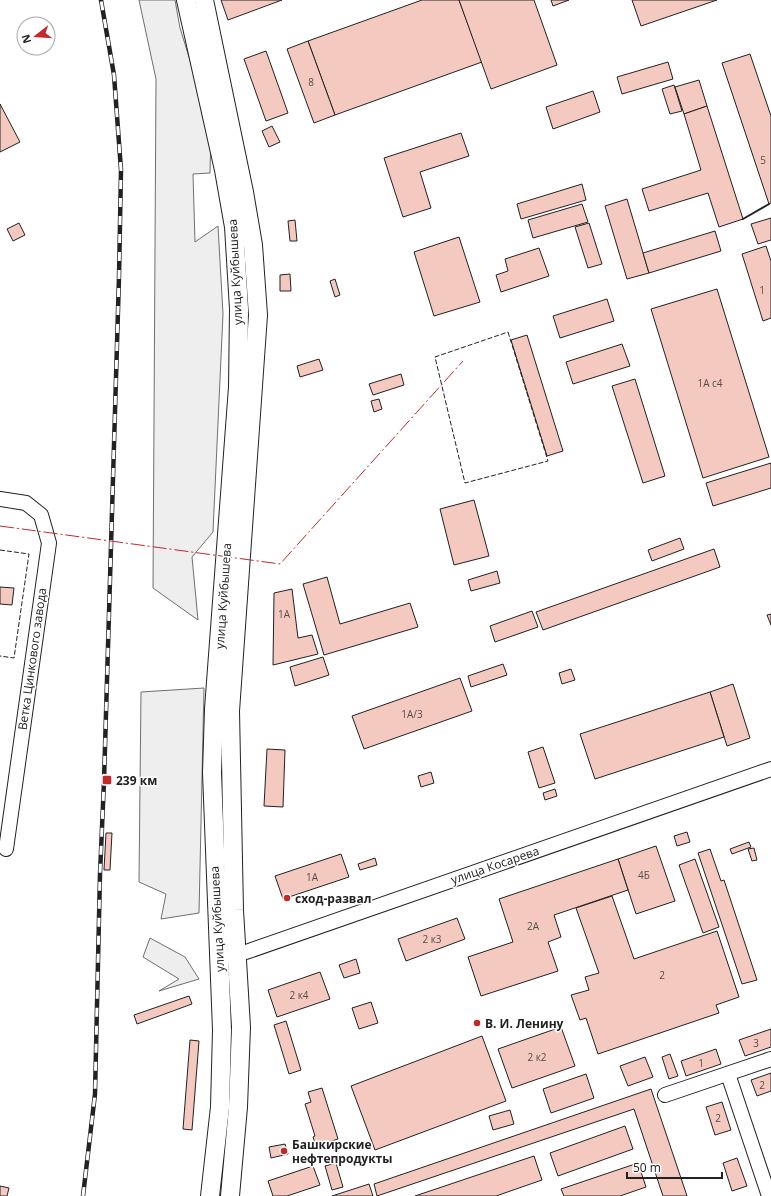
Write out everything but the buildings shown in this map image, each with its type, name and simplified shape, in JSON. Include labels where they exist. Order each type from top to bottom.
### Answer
[{"type":"main road","name":"улица Куйбышева","points":[[186,0],[224,170],[234,226],[245,388]]},
{"type":"main road","name":"улица Куйбышева","points":[[204,0],[244,192],[253,245],[258,315],[245,388],[215,701],[212,773],[227,954],[241,1027],[238,1107],[230,1196]]},
{"type":"main road","name":"улица Куйбышева","points":[[210,1196],[220,1107],[222,1030],[227,954]]},
{"type":"street","name":"Ветка Цинкового завода","points":[[0,500],[26,503],[41,515],[48,543],[6,849]]},
{"type":"street","name":"улица Косарева","points":[[227,954],[246,952],[771,769]]},
{"type":"street","points":[[665,1095],[771,1059]]},
{"type":"street","points":[[728,1074],[766,1168],[769,1196]]},
{"type":"shaded area","points":[[139,0],[175,0],[180,28],[211,128],[210,173],[193,174],[195,242],[218,226],[223,314],[213,532],[192,557],[198,620],[153,588],[156,79]]},
{"type":"shaded area","points":[[204,688],[199,913],[161,919],[166,894],[139,882],[141,692]]},
{"type":"shaded area","points":[[150,938],[185,957],[199,979],[159,991],[179,979],[143,957]]},
{"type":"railway","points":[[83,1196],[95,1094],[121,170],[114,75],[101,0]]},
{"type":"fence","points":[[508,332],[548,461],[465,483],[435,357],[508,332]]},
{"type":"fence","points":[[0,550],[29,554],[14,658],[0,656]]},
{"type":"wall","points":[[743,219],[769,204]]},
{"type":"power","points":[[0,526],[280,564],[463,361]]},
{"type":"place","name":"239 км","points":[[107,780]]},
{"type":"place","name":"сход-развал","points":[[287,898]]},
{"type":"place","name":"В. И. Ленину","points":[[477,1023]]},
{"type":"place","name":"Башкирские нефтепродукты","points":[[284,1151]]}]
